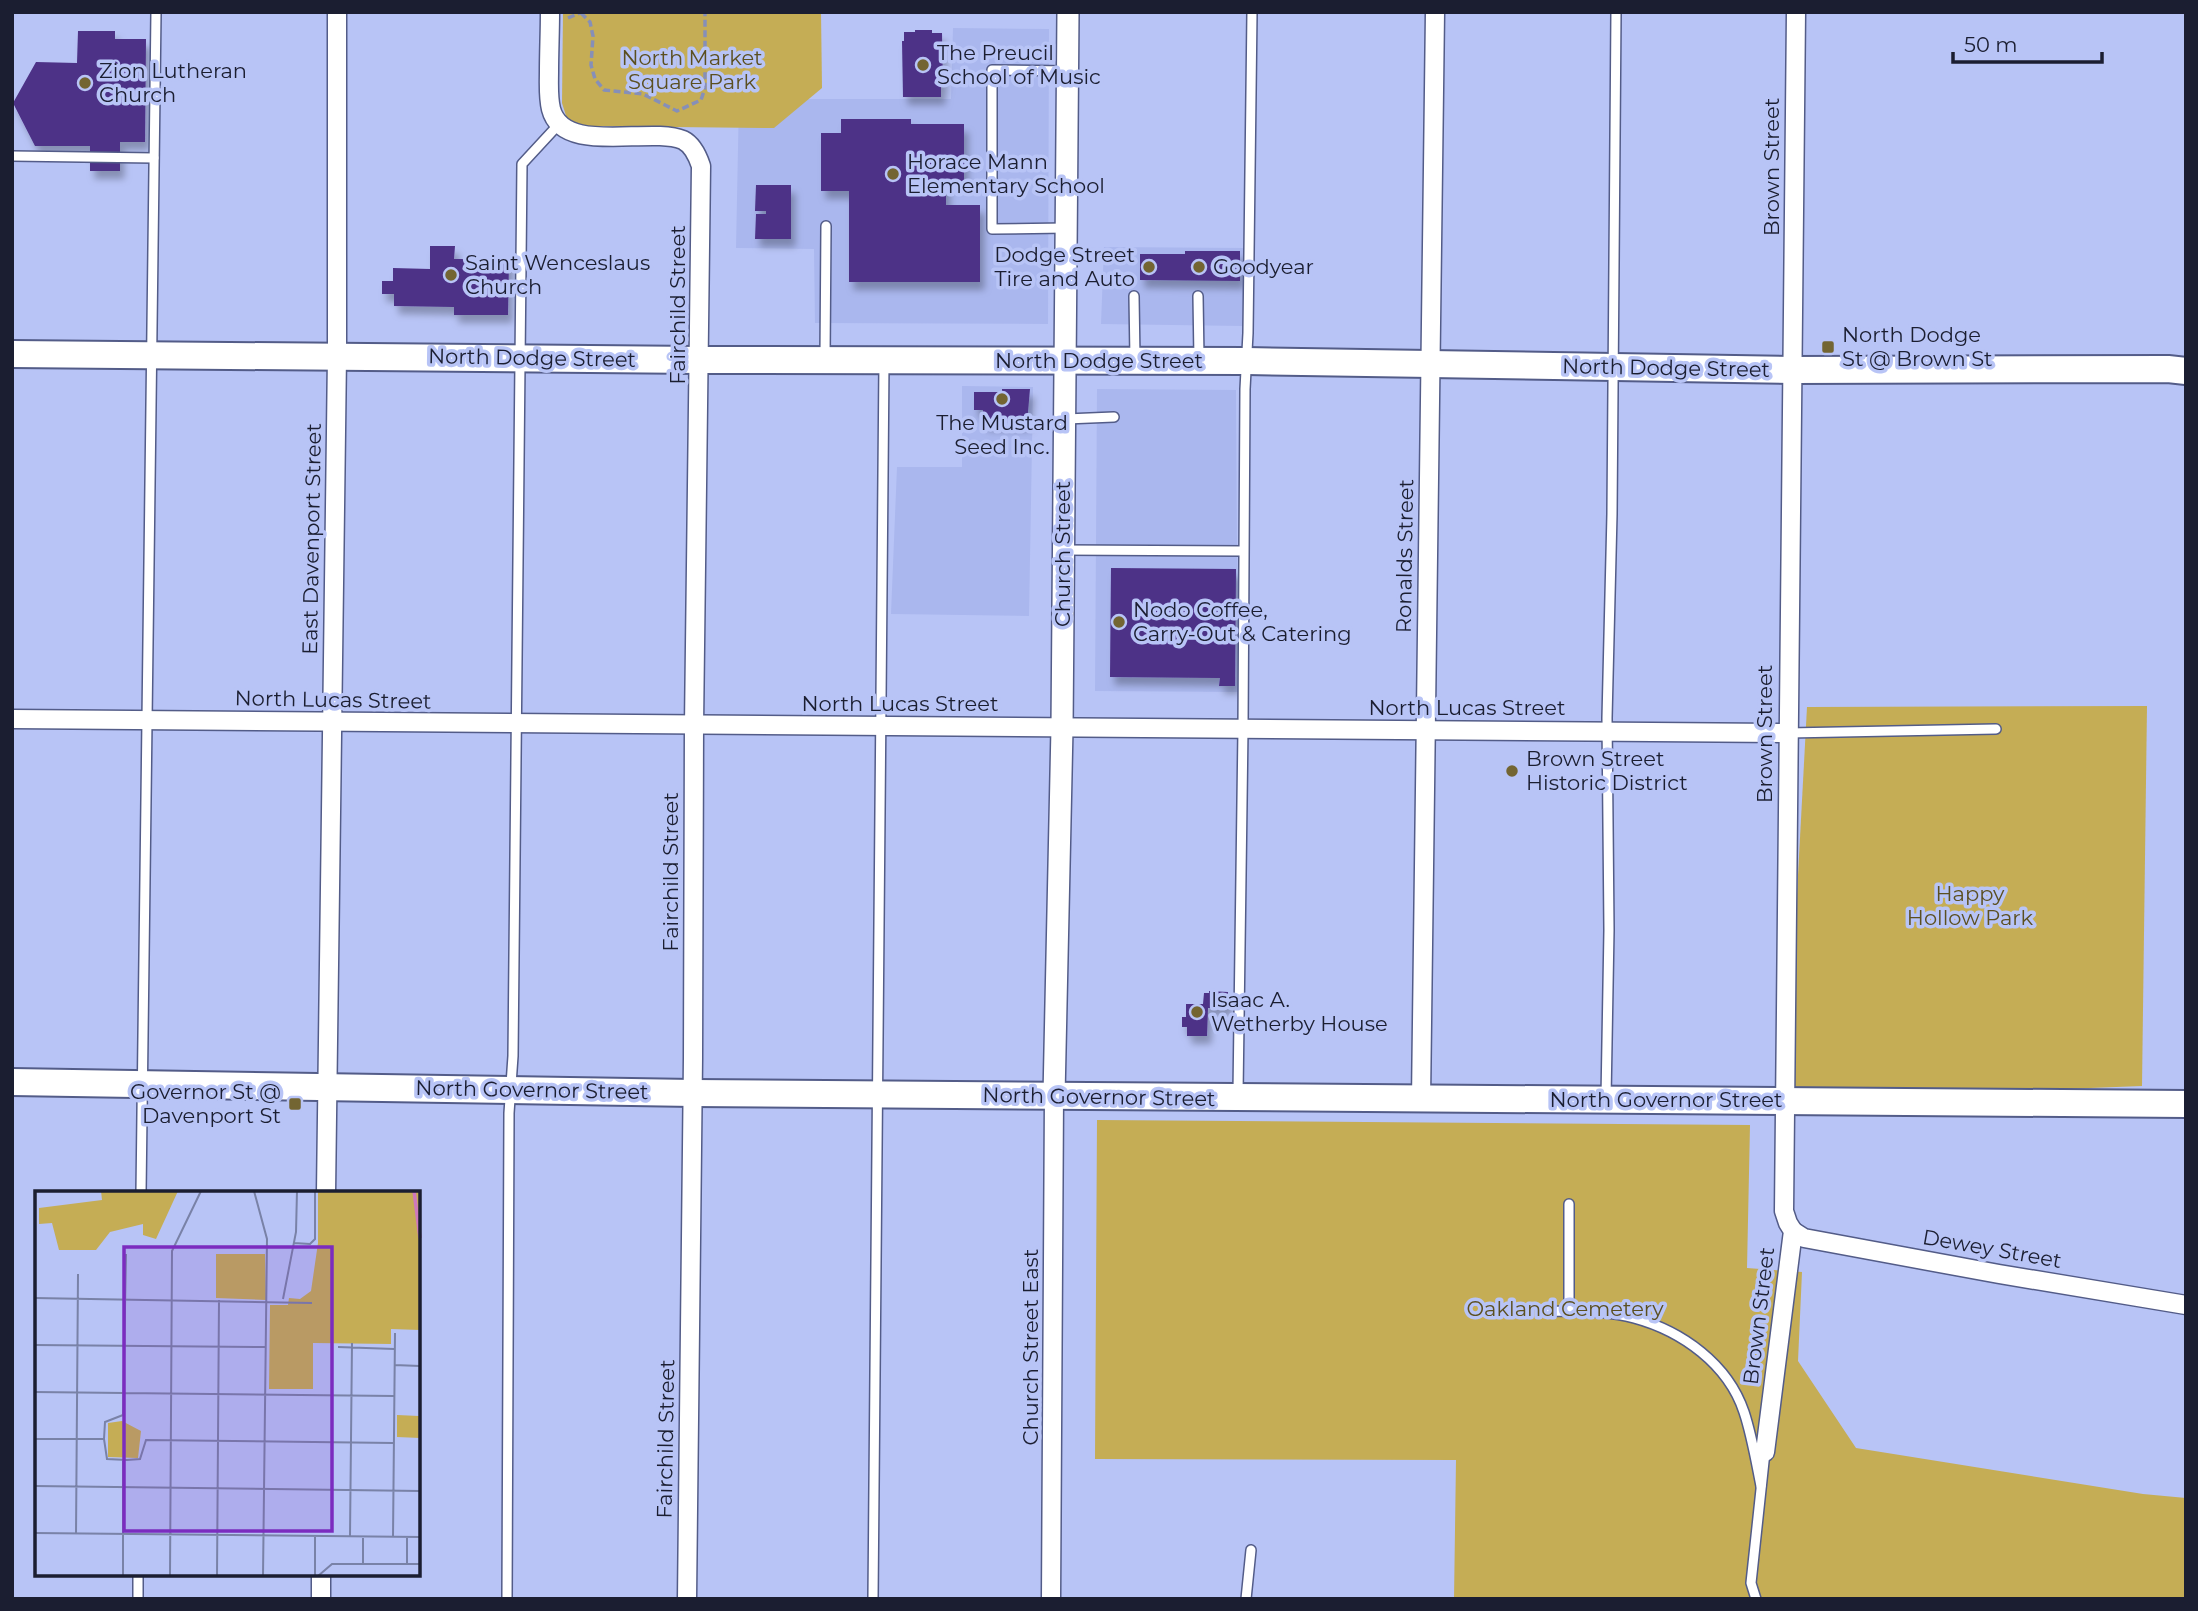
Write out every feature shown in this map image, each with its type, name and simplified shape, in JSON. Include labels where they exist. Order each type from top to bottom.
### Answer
[{"type":"main road","name":"North Dodge Street","points":[[12,354],[700,360],[1247,361],[1793,370],[2186,371]]},
{"type":"main road","name":"North Governor Street","points":[[12,1082],[877,1095],[2186,1104]]},
{"type":"street","name":"East Davenport Street","points":[[326,1191],[337,355],[337,12]]},
{"type":"street","points":[[550,12],[550,100],[551,110],[559,124]]},
{"type":"street","name":"Church Street","points":[[1054,1096],[1062,728],[1068,12]]},
{"type":"street","name":"Ronalds Street","points":[[1421,1100],[1435,12]]},
{"type":"street","name":"Brown Street","points":[[1765,1452],[1793,1231],[1784,1211],[1796,12]]},
{"type":"street","name":"Fairchild Street","points":[[559,124],[572,132],[586,135],[669,137],[684,141],[692,147],[701,166],[687,1599]]},
{"type":"street","name":"North Lucas Street","points":[[12,719],[1788,733]]},
{"type":"street","name":"Church Street East","points":[[1051,1599],[1054,1096]]},
{"type":"street","name":"Dewey Street","points":[[1793,1231],[1804,1238],[1817,1241],[2186,1305]]},
{"type":"street","points":[[321,1576],[321,1599]]},
{"type":"lane","points":[[141,1191],[156,12]]},
{"type":"lane","points":[[1238,1098],[1245,390],[1252,12]]},
{"type":"lane","points":[[1606,1100],[1609,930],[1607,732],[1614,367],[1616,12]]},
{"type":"lane","points":[[1066,228],[992,229],[992,70],[1067,71]]},
{"type":"lane","points":[[507,1599],[522,164],[559,124]]},
{"type":"lane","points":[[12,156],[154,158]]},
{"type":"lane","points":[[825,360],[826,226]]},
{"type":"lane","points":[[1134,296],[1135,361]]},
{"type":"lane","points":[[1198,296],[1199,361]]},
{"type":"lane","points":[[873,1599],[884,361]]},
{"type":"lane","points":[[1064,419],[1114,417]]},
{"type":"lane","points":[[1063,550],[1243,551]]},
{"type":"lane","points":[[1788,733],[1996,729]]},
{"type":"lane","points":[[1569,1204],[1569,1312]]},
{"type":"lane","points":[[1543,1311],[1632,1317],[1667,1330],[1696,1348],[1723,1373],[1743,1409],[1761,1486]]},
{"type":"lane","points":[[1756,1599],[1751,1583],[1765,1452]]},
{"type":"lane","points":[[1246,1599],[1251,1550]]},
{"type":"lane","points":[[138,1576],[138,1599]]},
{"type":"path","points":[[581,13],[590,22],[593,36],[590,65],[595,79],[604,90],[643,94],[677,111],[701,100],[705,88],[705,12]]},
{"type":"shaded area","name":"Horace Mann Elementary School","points":[[953,28],[1049,29],[1048,324],[815,323],[814,249],[736,248],[739,99],[951,99]]},
{"type":"shaded area","points":[[1104,247],[1245,248],[1243,326],[1101,324]]},
{"type":"shaded area","points":[[962,386],[1033,387],[1029,616],[891,614],[897,467],[962,467]]},
{"type":"shaded area","points":[[1097,389],[1236,390],[1238,692],[1095,691]]},
{"type":"green space","name":"North Market Square Park","points":[[563,12],[821,12],[822,88],[774,128],[582,126],[567,119],[562,103]]},
{"type":"green space","name":"Happy Hollow Park","points":[[2147,706],[2142,1086],[1786,1100],[1807,707]]},
{"type":"green space","name":"Oakland Cemetery","points":[[1097,1120],[1750,1125],[1747,1268],[1802,1272],[1798,1361],[1856,1448],[2143,1494],[2186,1498],[2186,1599],[1454,1599],[1456,1460],[1095,1459]]},
{"type":"building","name":"The Preucil School of Music","points":[[915,30],[942,33],[941,97],[903,97],[902,41],[904,32]]},
{"type":"building","name":"Zion Lutheran Church","points":[[78,31],[115,31],[115,39],[146,39],[145,142],[120,142],[120,171],[90,171],[90,146],[35,146],[13,103],[36,62],[77,63]]},
{"type":"building","points":[[841,119],[911,119],[911,124],[964,124],[964,181],[946,181],[946,205],[980,205],[980,282],[849,282],[849,191],[821,191],[821,133],[841,133]]},
{"type":"building","points":[[756,185],[791,185],[791,239],[755,239],[756,214],[766,214],[766,211],[755,211]]},
{"type":"building","name":"Saint Wenceslaus Church","points":[[430,246],[455,246],[454,259],[509,259],[508,315],[454,315],[454,307],[394,306],[394,294],[382,294],[382,281],[393,281],[393,268],[430,269]]},
{"type":"building","name":"Goodyear","points":[[1185,251],[1240,251],[1240,281],[1140,280],[1140,254],[1185,254]]},
{"type":"building","name":"The Mustard Seed Inc.","points":[[1002,389],[1030,389],[1027,423],[983,423],[983,410],[974,410],[974,392],[1002,392]]},
{"type":"building","points":[[1111,568],[1236,569],[1235,686],[1219,686],[1220,678],[1110,677]]},
{"type":"building","name":"Isaac A. Wetherby House","points":[[1228,992],[1228,1008],[1208,1008],[1207,1036],[1187,1036],[1187,1027],[1182,1027],[1182,1017],[1186,1017],[1186,1004],[1203,1004],[1204,993]]},
{"type":"place","name":"The Preucil School of Music","points":[[923,65]]},
{"type":"place","name":"Zion Lutheran Church","points":[[85,83]]},
{"type":"place","name":"Horace Mann Elementary School","points":[[893,174]]},
{"type":"place","name":"Dodge Street Tire and Auto","points":[[1149,267]]},
{"type":"place","name":"Goodyear","points":[[1199,267]]},
{"type":"place","name":"Saint Wenceslaus Church","points":[[451,275]]},
{"type":"place","name":"North Dodge St @ Brown St","points":[[1828,347]]},
{"type":"place","name":"The Mustard Seed Inc.","points":[[1002,399]]},
{"type":"place","name":"Nodo Coffee, Carry-Out & Catering","points":[[1119,622]]},
{"type":"place","name":"Brown Street Historic District","points":[[1512,771]]},
{"type":"place","name":"Isaac A. Wetherby House","points":[[1197,1012]]},
{"type":"place","name":"Governor St @ Davenport St","points":[[295,1104]]}]
